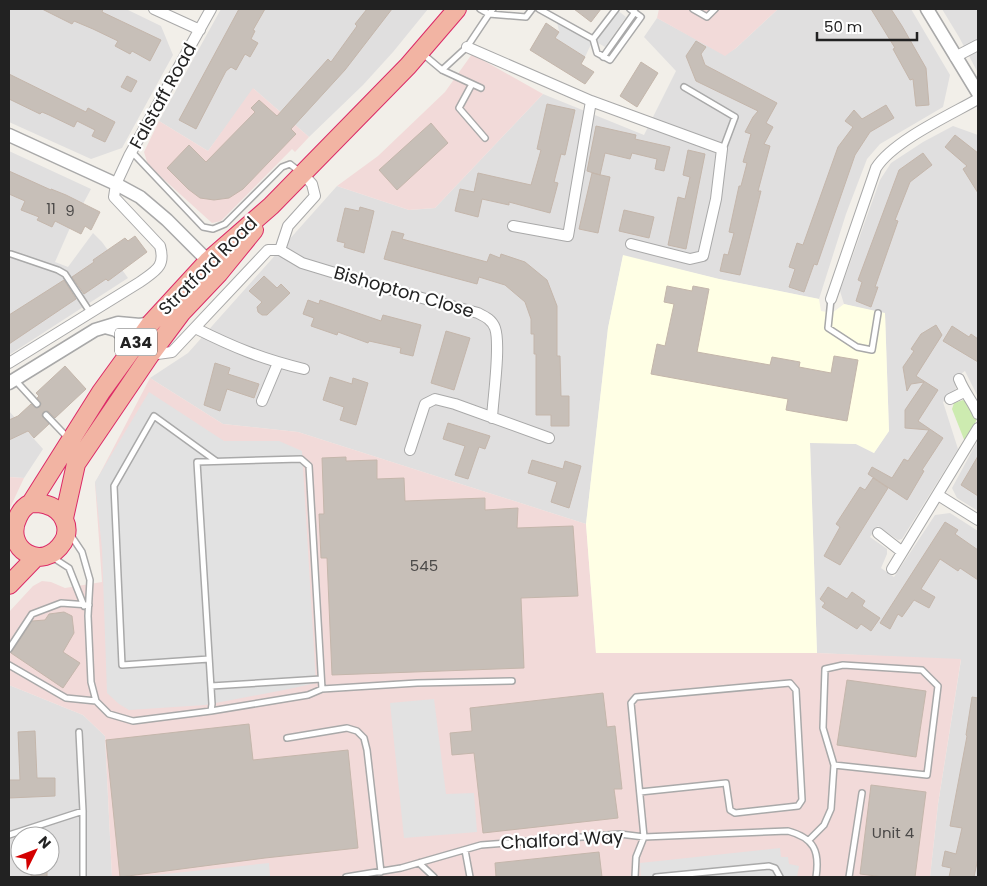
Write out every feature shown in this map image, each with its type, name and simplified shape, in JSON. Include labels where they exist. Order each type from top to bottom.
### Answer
[{"type":"highway","name":"Stratford Road","points":[[39,557],[26,554],[11,539],[13,526],[20,513],[31,503],[129,352],[151,323],[214,267],[420,52],[457,9]]},
{"type":"highway","name":"Stratford Road","points":[[9,585],[39,557],[59,547],[65,539],[65,524],[76,464],[150,354],[214,267]]},
{"type":"highway","points":[[31,503],[47,504],[56,509],[65,524]]},
{"type":"street","points":[[154,9],[200,30]]},
{"type":"street","name":"Falstaff Road","points":[[116,184],[211,9]]},
{"type":"street","points":[[927,9],[978,94]]},
{"type":"street","points":[[955,56],[978,45]]},
{"type":"street","points":[[467,47],[591,101],[722,149],[716,200],[703,256],[690,259],[631,244]]},
{"type":"street","points":[[831,299],[876,168],[882,159],[899,144],[978,99]]},
{"type":"street","points":[[513,226],[568,236],[591,101]]},
{"type":"street","points":[[9,135],[116,184],[150,204],[214,267]]},
{"type":"street","points":[[150,354],[172,352],[268,250],[280,250],[288,226],[315,196],[312,184],[302,174]]},
{"type":"street","points":[[9,363],[140,282],[160,267],[163,257],[160,246],[114,197],[116,184]]},
{"type":"street","name":"Bishopton Close","points":[[280,250],[302,263],[478,313],[490,319],[495,328],[497,345],[492,418]]},
{"type":"street","points":[[12,382],[95,330],[118,323],[140,325],[151,323]]},
{"type":"street","points":[[105,327],[116,330],[127,339],[129,352]]},
{"type":"street","points":[[195,328],[237,349],[278,363],[304,369]]},
{"type":"street","points":[[262,401],[278,363]]},
{"type":"street","points":[[959,379],[964,392],[978,414]]},
{"type":"street","points":[[950,399],[964,392]]},
{"type":"street","points":[[410,450],[425,404],[434,399],[455,404],[549,438]]},
{"type":"street","points":[[892,569],[901,551],[938,495],[978,428]]},
{"type":"street","points":[[938,495],[978,520]]},
{"type":"street","points":[[878,533],[901,551]]},
{"type":"lane","points":[[480,9],[489,14],[526,17],[532,9]]},
{"type":"lane","points":[[442,70],[467,47],[493,9]]},
{"type":"lane","points":[[539,9],[593,39],[598,53],[610,60],[641,17],[632,10]]},
{"type":"lane","points":[[593,39],[616,9]]},
{"type":"lane","points":[[693,9],[707,17],[715,9]]},
{"type":"lane","points":[[420,52],[442,70],[481,88]]},
{"type":"lane","points":[[472,84],[459,108],[485,138]]},
{"type":"lane","points":[[684,87],[735,117],[722,149]]},
{"type":"lane","points":[[132,152],[203,227],[213,229],[225,224],[282,167],[290,164],[302,174]]},
{"type":"lane","points":[[10,254],[65,274],[91,313]]},
{"type":"lane","points":[[831,299],[828,328],[857,347],[872,350],[878,313]]},
{"type":"lane","points":[[12,382],[37,404]]},
{"type":"lane","points":[[46,415],[71,440]]},
{"type":"lane","points":[[209,659],[122,664],[114,486],[154,416],[216,461]]},
{"type":"lane","points":[[211,711],[197,462],[301,460],[309,466],[322,689]]},
{"type":"lane","points":[[65,524],[82,552],[88,567],[90,580],[86,604]]},
{"type":"lane","points":[[39,557],[53,557],[69,568],[86,604],[91,682],[96,701],[110,714],[133,721],[211,711],[308,695],[322,689],[417,683],[512,681]]},
{"type":"lane","points":[[9,649],[32,614],[60,603],[86,604]]},
{"type":"lane","points":[[9,665],[66,698],[96,701]]},
{"type":"lane","points":[[816,877],[819,861],[809,840],[824,825],[831,809],[834,765],[823,728],[825,670],[843,665],[922,670],[938,686],[927,775],[834,765]]},
{"type":"lane","points":[[211,686],[321,679]]},
{"type":"lane","points":[[635,877],[636,857],[644,837],[631,703],[636,697],[790,683],[796,690],[802,800],[798,806],[735,813],[730,810],[726,783],[640,792]]},
{"type":"lane","points":[[287,738],[347,728],[357,731],[364,738],[381,872]]},
{"type":"lane","points":[[79,732],[83,812],[83,877]]},
{"type":"lane","points":[[849,877],[862,793]]},
{"type":"lane","points":[[9,835],[83,812]]},
{"type":"lane","name":"Chalford Way","points":[[346,877],[381,872],[482,845],[620,834],[644,837],[788,831],[799,834],[809,840]]},
{"type":"lane","points":[[465,850],[470,877]]},
{"type":"lane","points":[[419,863],[434,877]]},
{"type":"lane","points":[[656,877],[769,866],[775,868],[780,877]]},
{"type":"shaded area","points":[[9,9],[126,9],[161,26],[173,55],[122,148],[91,159],[9,122]]},
{"type":"shaded area","points":[[221,9],[428,9],[363,85],[309,137],[254,89],[208,151],[159,121]]},
{"type":"shaded area","points":[[616,9],[626,17],[605,47],[593,40],[585,57],[555,38],[559,31],[556,18],[593,39]]},
{"type":"shaded area","points":[[659,9],[778,9],[725,56],[657,18]]},
{"type":"shaded area","points":[[778,9],[911,9],[950,75],[943,107],[880,144],[867,159],[846,214],[819,299],[719,279],[623,256],[608,328],[586,524],[298,432],[223,424],[150,378],[188,353],[337,186],[409,210],[435,208],[543,94],[644,135],[676,71],[644,37],[657,18],[725,55],[736,48]]},
{"type":"shaded area","points":[[942,9],[978,9],[978,73],[959,37]]},
{"type":"shaded area","points":[[472,54],[543,94],[435,208],[409,210],[337,186],[378,156],[445,92]]},
{"type":"shaded area","points":[[253,88],[309,137],[295,152],[292,149],[221,221],[212,223],[148,165],[144,152],[159,121],[208,151]]},
{"type":"shaded area","points":[[953,126],[978,135],[978,397],[965,371],[954,379],[956,389],[943,402],[958,449],[902,539],[898,540],[878,526],[870,537],[887,549],[887,554],[881,568],[894,577],[935,515],[950,513],[978,531],[978,877],[930,877],[938,804],[961,660],[817,653],[810,442],[856,444],[874,453],[889,431],[885,314],[844,304],[840,291],[880,180],[891,163],[923,142]]},
{"type":"shaded area","points":[[9,151],[91,189],[69,230],[55,262],[68,267],[93,233],[102,242],[128,278],[9,355]]},
{"type":"shaded area","points":[[623,255],[719,279],[819,299],[821,311],[832,313],[844,304],[885,313],[889,431],[874,453],[856,444],[810,443],[817,653],[596,653],[586,524],[608,328]]},
{"type":"shaded area","points":[[150,378],[223,424],[298,432],[586,524],[596,653],[817,653],[961,659],[938,804],[930,877],[112,877],[105,736],[83,715],[9,685],[9,612],[33,586],[42,581],[51,582],[65,588],[102,582],[95,483]]},
{"type":"shaded area","points":[[149,392],[224,441],[279,441],[302,451],[316,683],[205,705],[129,710],[107,693],[102,549],[95,482]]},
{"type":"shaded area","points":[[9,411],[43,449],[24,478],[9,477]]},
{"type":"shaded area","points":[[978,440],[978,511],[957,498],[952,488]]},
{"type":"shaded area","points":[[9,477],[24,478],[9,510]]},
{"type":"shaded area","points":[[9,685],[83,715],[105,736],[112,877],[9,877]]},
{"type":"shaded area","points":[[434,699],[446,794],[474,793],[477,832],[404,838],[390,703]]},
{"type":"shaded area","points":[[780,848],[781,857],[788,857],[789,864],[799,866],[797,877],[641,877],[640,863]]},
{"type":"shaded area","points":[[269,863],[270,877],[132,877],[165,874]]},
{"type":"green space","points":[[963,400],[970,404],[977,418],[972,432],[965,442],[952,409],[954,403]]},
{"type":"building","points":[[42,9],[103,9],[102,12],[161,40],[150,61],[132,51],[130,54],[115,46],[118,41],[74,21],[72,24]]},
{"type":"building","points":[[239,9],[265,9],[253,30],[255,31],[251,39],[258,43],[250,57],[245,54],[236,70],[231,67],[226,71],[196,129],[179,120]]},
{"type":"building","points":[[367,9],[392,9],[345,70],[291,129],[296,134],[243,189],[229,198],[214,200],[200,198],[167,168],[189,145],[206,162],[255,112],[251,108],[259,100],[277,116],[328,59],[331,62]]},
{"type":"building","points":[[574,9],[601,9],[591,22]]},
{"type":"building","points":[[871,9],[891,9],[902,26],[926,68],[929,105],[916,106],[913,79],[910,80],[893,49],[895,48]]},
{"type":"building","points":[[546,23],[559,32],[555,38],[585,57],[581,64],[594,72],[585,84],[530,50]]},
{"type":"building","points":[[696,41],[706,47],[701,54],[705,65],[777,103],[766,123],[773,127],[764,144],[770,146],[740,275],[720,271],[724,254],[728,255],[734,233],[729,232],[739,186],[741,186],[747,163],[743,162],[751,134],[745,132],[758,111],[696,81],[686,56]]},
{"type":"building","points":[[641,62],[658,73],[637,107],[620,96]]},
{"type":"building","points":[[9,74],[86,112],[88,108],[115,122],[105,142],[92,136],[95,130],[77,121],[74,127],[42,112],[40,114],[9,99]]},
{"type":"building","points":[[127,76],[137,81],[131,92],[121,87]]},
{"type":"building","points":[[547,104],[575,110],[565,155],[561,154],[554,182],[558,183],[550,213],[509,202],[509,205],[482,199],[478,217],[455,211],[460,189],[474,192],[478,173],[531,185],[541,150],[537,149]]},
{"type":"building","points":[[886,105],[894,118],[870,132],[855,155],[817,265],[814,264],[804,292],[789,287],[795,269],[789,267],[797,243],[803,245],[838,147],[853,127],[845,121],[854,110],[862,119]]},
{"type":"building","points":[[431,123],[448,143],[397,190],[379,170]]},
{"type":"building","points":[[596,126],[636,135],[635,139],[670,147],[664,171],[655,169],[657,159],[632,153],[630,159],[605,153],[600,175],[587,171]]},
{"type":"building","points":[[955,135],[978,153],[978,193],[963,169],[967,166],[945,147]]},
{"type":"building","points":[[688,150],[705,154],[686,249],[668,245],[678,197],[685,199],[690,177],[683,175]]},
{"type":"building","points":[[923,153],[932,165],[910,182],[895,220],[898,221],[875,287],[878,287],[871,307],[856,301],[862,282],[858,280],[899,170]]},
{"type":"building","points":[[9,171],[66,195],[100,212],[91,230],[85,226],[81,234],[55,221],[52,227],[37,220],[39,217],[21,210],[25,201],[9,194]]},
{"type":"building","points":[[592,173],[610,177],[598,233],[579,229]]},
{"type":"building","points":[[360,207],[374,211],[364,253],[344,247],[345,243],[337,241],[345,208],[359,211]]},
{"type":"building","points":[[624,210],[654,217],[649,238],[619,231]]},
{"type":"building","points":[[392,231],[404,234],[402,239],[487,262],[490,254],[500,258],[501,254],[525,262],[547,280],[557,306],[557,356],[560,356],[561,396],[569,396],[569,426],[551,426],[551,415],[536,415],[536,354],[534,354],[534,334],[531,334],[531,319],[525,302],[505,285],[479,277],[477,284],[384,259]]},
{"type":"building","points":[[135,236],[147,252],[108,281],[106,279],[84,294],[72,277],[125,238],[128,241]]},
{"type":"building","points":[[264,276],[277,288],[281,284],[290,293],[267,315],[262,315],[258,312],[257,307],[262,302],[249,291]]},
{"type":"building","points":[[64,280],[76,299],[9,344],[9,315]]},
{"type":"building","points":[[667,286],[692,291],[693,286],[709,289],[697,352],[770,365],[772,357],[800,362],[799,367],[831,373],[834,356],[858,360],[847,421],[786,410],[788,399],[651,374],[657,344],[665,346],[674,304],[664,302]]},
{"type":"building","points":[[308,300],[319,304],[320,300],[381,321],[383,315],[421,325],[413,356],[400,353],[401,348],[369,341],[368,343],[338,332],[337,335],[311,326],[314,318],[303,314]]},
{"type":"building","points":[[936,325],[942,335],[916,376],[938,390],[918,421],[943,438],[922,470],[924,471],[907,500],[868,474],[872,467],[892,478],[904,459],[908,461],[929,430],[905,428],[905,410],[924,382],[911,384],[907,391],[903,367],[914,351],[911,349],[921,334]]},
{"type":"building","points":[[952,326],[969,337],[971,334],[978,339],[978,362],[943,341]]},
{"type":"building","points":[[446,331],[470,338],[454,390],[431,383]]},
{"type":"building","points":[[215,363],[230,368],[228,374],[259,384],[254,398],[227,389],[220,411],[204,405]]},
{"type":"building","points":[[65,366],[86,389],[55,418],[48,411],[43,412],[42,416],[49,424],[34,438],[28,431],[9,440],[9,420],[18,416],[31,404],[36,408],[40,407],[41,403],[37,398],[39,396],[36,393]]},
{"type":"building","points":[[330,377],[352,384],[353,378],[368,383],[356,425],[340,420],[344,407],[323,400]]},
{"type":"building","points":[[448,423],[490,436],[485,449],[479,447],[468,479],[455,475],[465,446],[443,439]]},
{"type":"building","points":[[978,456],[978,496],[961,485]]},
{"type":"building","points":[[346,457],[346,461],[377,460],[377,479],[404,478],[405,501],[485,498],[485,510],[518,508],[517,528],[573,526],[578,596],[521,598],[524,668],[332,675],[327,558],[321,558],[319,514],[324,514],[322,458]]},
{"type":"building","points":[[532,460],[563,469],[565,461],[581,466],[569,508],[551,502],[557,482],[528,473]]},
{"type":"building","points":[[873,478],[888,488],[840,565],[824,556],[840,527],[836,524],[860,487],[865,490]]},
{"type":"building","points":[[945,522],[958,530],[955,534],[978,550],[978,580],[960,568],[958,571],[940,559],[921,589],[935,597],[929,608],[914,600],[902,617],[898,614],[890,629],[880,623]]},
{"type":"building","points":[[828,587],[847,599],[852,592],[865,601],[862,606],[880,618],[871,631],[861,624],[857,629],[822,607],[825,603],[820,599]]},
{"type":"building","points":[[64,612],[72,616],[74,633],[63,652],[80,663],[63,688],[11,653],[32,621],[45,620],[49,614]]},
{"type":"building","points":[[847,680],[926,691],[916,757],[837,745]]},
{"type":"building","points":[[603,693],[607,727],[615,726],[622,789],[614,789],[618,818],[483,833],[474,753],[452,755],[450,733],[472,731],[470,708]]},
{"type":"building","points":[[972,697],[978,698],[978,858],[974,877],[949,877],[951,868],[942,866],[945,851],[956,854],[962,828],[950,826],[967,736]]},
{"type":"building","points":[[249,724],[253,760],[348,750],[358,848],[120,877],[106,740]]},
{"type":"building","points":[[35,731],[37,778],[55,778],[55,796],[9,798],[9,780],[20,780],[18,732]]},
{"type":"building","points":[[871,785],[926,792],[915,877],[884,877],[860,874]]},
{"type":"building","points":[[599,852],[602,877],[496,877],[495,863]]},
{"type":"building","points":[[31,876],[47,876],[47,877]]}]
